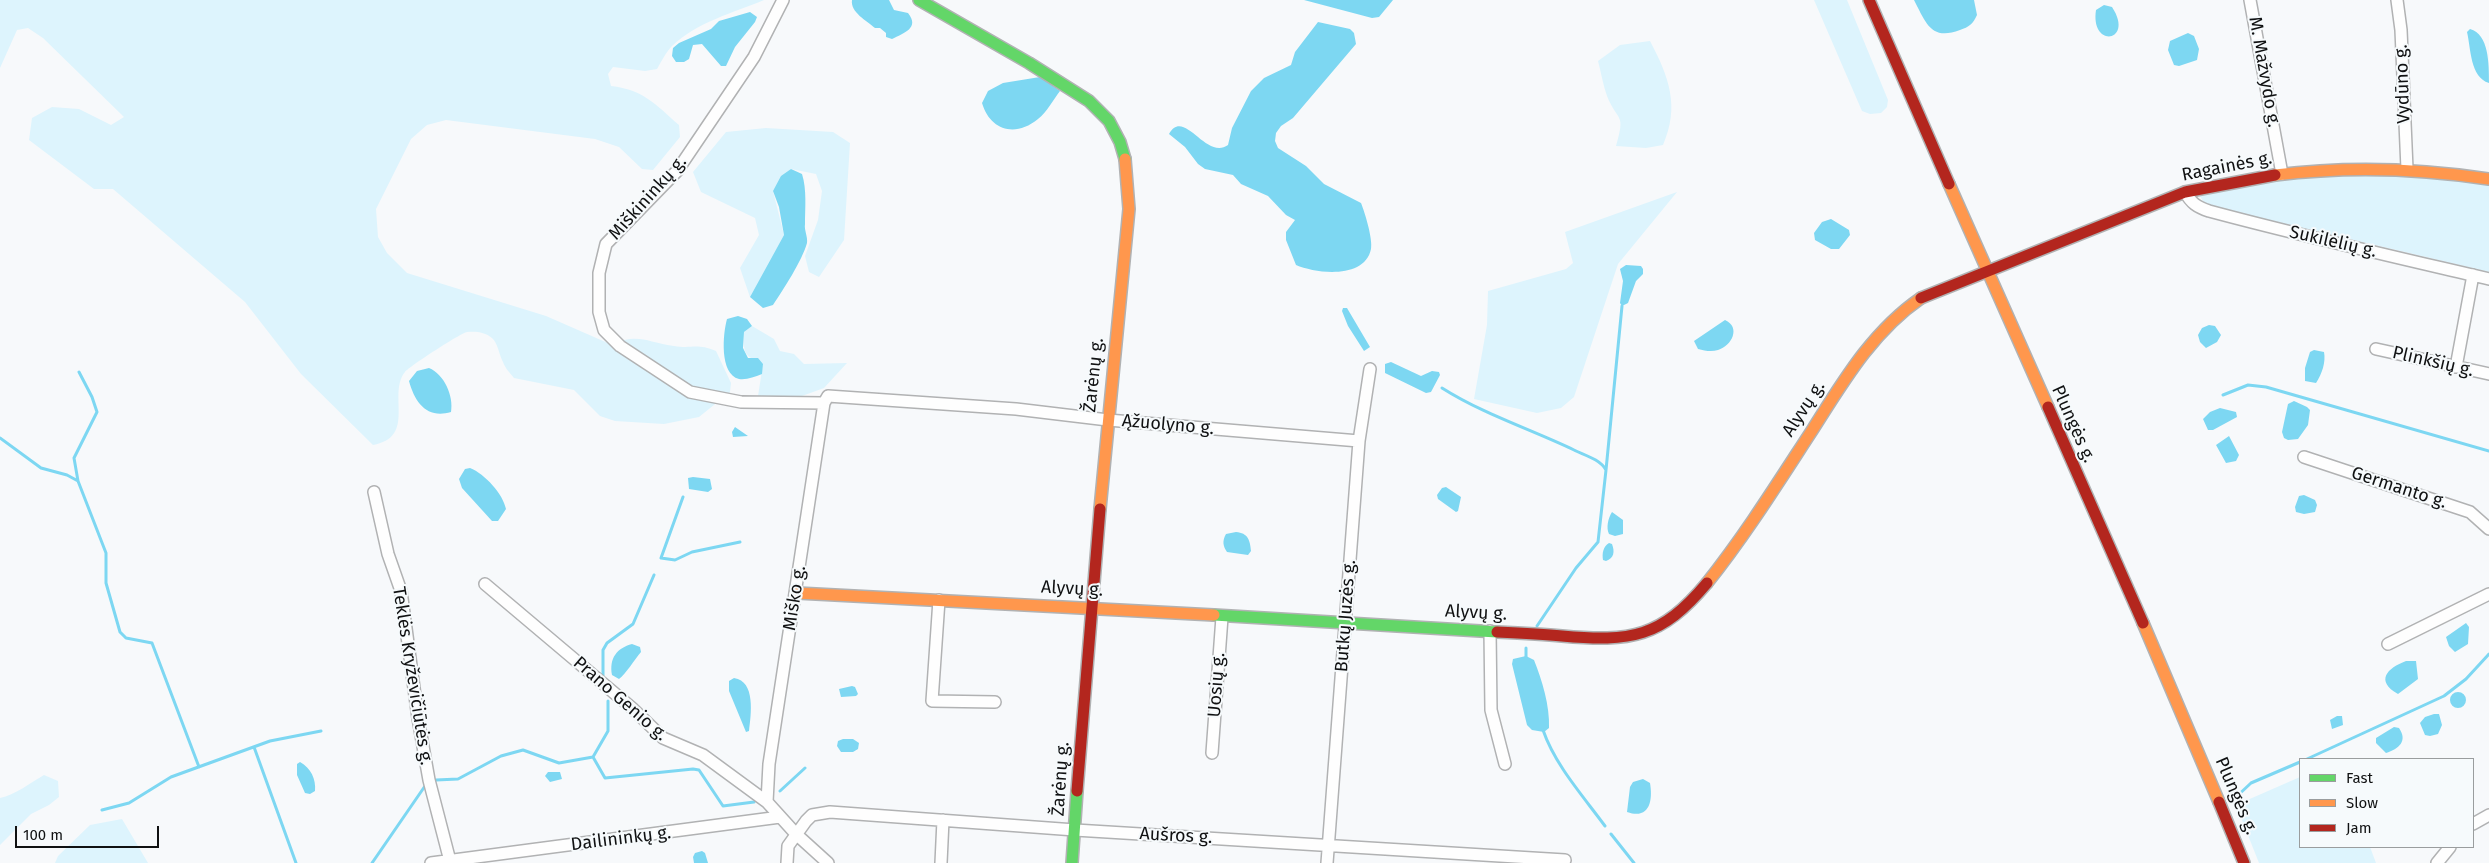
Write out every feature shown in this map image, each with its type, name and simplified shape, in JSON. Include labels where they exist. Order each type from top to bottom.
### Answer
[{"type":"street","name":"Miškininkų g.","points":[[782,0],[754,57],[677,171],[606,244],[600,273],[598,312],[604,330],[620,346],[690,392],[741,402],[826,399]]},
{"type":"street","name":"Žarėnų g.","points":[[919,0],[1037,67],[1090,102],[1108,119],[1122,145],[1129,170],[1129,209],[1091,608],[1072,863]]},
{"type":"street","name":"Plungės g.","points":[[1869,0],[1985,270],[2139,616],[2244,863]]},
{"type":"street","name":"M. Mažvydo g.","points":[[2250,0],[2282,174]]},
{"type":"street","name":"Vydūno g.","points":[[2397,0],[2401,30],[2407,168]]},
{"type":"street","name":"Ragainės g.","points":[[1985,270],[2185,192],[2234,181],[2282,174],[2350,168],[2407,168],[2489,179]]},
{"type":"street","name":"Sukilėlių g.","points":[[2185,192],[2190,201],[2198,207],[2209,211],[2337,244],[2379,252],[2489,279]]},
{"type":"street","name":"Alyvų g.","points":[[797,593],[1091,608],[1561,636],[1626,638],[1650,629],[1673,616],[1696,596],[1718,570],[1874,338],[1902,311],[1920,298],[1985,270]]},
{"type":"street","points":[[2456,367],[2473,276]]},
{"type":"street","name":"Plinkšių g.","points":[[2376,349],[2489,374]]},
{"type":"street","name":"Butkų Juzės g.","points":[[1327,863],[1359,441],[1370,369]]},
{"type":"street","name":"Ąžuolyno g.","points":[[826,399],[1016,409],[1108,420],[1359,441]]},
{"type":"street","name":"Miško g.","points":[[767,802],[769,764],[826,399]]},
{"type":"street","name":"Germanto g.","points":[[2304,457],[2470,512],[2489,529]]},
{"type":"street","name":"Teklės Kryževičiūtės g.","points":[[374,492],[388,554],[401,591],[427,771],[450,861]]},
{"type":"street","name":"Prano Genio g.","points":[[486,584],[632,708],[663,738],[703,755],[767,802],[796,834],[828,863]]},
{"type":"street","points":[[2388,644],[2489,594]]},
{"type":"street","points":[[939,600],[932,701],[995,702]]},
{"type":"street","name":"Uosių g.","points":[[1212,753],[1222,617]]},
{"type":"street","points":[[1490,631],[1491,710],[1505,764]]},
{"type":"street","name":"Aušros g.","points":[[796,834],[806,821],[820,813],[1565,860]]},
{"type":"street","points":[[2474,823],[2489,815]]},
{"type":"street","name":"Dailininkų g.","points":[[431,863],[780,817]]},
{"type":"street","points":[[941,863],[943,820]]},
{"type":"street","points":[[787,863],[788,846],[796,834]]},
{"type":"street","points":[[2437,863],[2449,848]]},
{"type":"shaded area","points":[[0,0],[764,0],[704,24],[682,38],[672,46],[657,69],[645,71],[613,67],[608,74],[611,86],[632,91],[648,99],[679,125],[680,137],[653,170],[642,169],[619,147],[595,139],[446,120],[427,125],[411,139],[376,209],[378,237],[387,253],[407,273],[546,316],[610,344],[629,339],[643,339],[680,347],[704,347],[716,351],[731,383],[730,392],[699,417],[664,424],[615,421],[600,416],[574,390],[514,378],[505,366],[496,343],[492,338],[480,332],[467,332],[436,350],[405,372],[400,381],[398,424],[394,433],[386,440],[373,445],[301,374],[245,302],[113,189],[94,189],[29,140],[32,118],[52,107],[79,109],[111,125],[124,117],[43,38],[28,28],[17,30],[0,68]]},
{"type":"shaded area","points":[[1814,0],[1847,0],[1888,100],[1887,107],[1881,113],[1870,114],[1862,111]]},
{"type":"shaded area","points":[[1650,41],[1667,79],[1670,92],[1671,117],[1668,131],[1663,145],[1646,148],[1616,146],[1620,122],[1607,96],[1598,61],[1620,45]]},
{"type":"shaded area","points":[[766,128],[833,132],[850,143],[844,240],[819,277],[809,272],[805,256],[818,220],[822,191],[816,174],[791,169],[773,191],[784,235],[750,297],[740,268],[759,235],[755,218],[701,192],[693,172],[726,132]]},
{"type":"shaded area","points":[[2415,174],[2489,185],[2489,272],[2206,205],[2199,195],[2252,184],[2306,178]]},
{"type":"shaded area","points":[[1677,192],[1618,264],[1574,397],[1561,408],[1537,413],[1474,399],[1487,325],[1488,291],[1566,269],[1573,263],[1565,232]]},
{"type":"shaded area","points":[[752,326],[774,339],[780,351],[794,354],[804,364],[847,363],[824,388],[802,396],[758,396],[763,364],[748,356],[744,345],[744,332]]},
{"type":"shaded area","points":[[44,775],[58,781],[59,797],[49,805],[31,814],[0,845],[0,798],[17,792]]},
{"type":"shaded area","points":[[2299,777],[2299,848],[2370,848],[2376,863],[2259,863],[2236,805]]},
{"type":"shaded area","points":[[122,819],[148,863],[55,863],[58,856],[90,825]]},
{"type":"water","points":[[852,0],[889,0],[894,10],[908,13],[911,18],[911,26],[906,32],[892,39],[886,37],[886,33],[880,28],[875,28],[856,12]]},
{"type":"water","points":[[1304,0],[1393,0],[1379,17],[1372,18]]},
{"type":"water","points":[[1914,0],[1974,0],[1977,15],[1966,28],[1950,33],[1942,33],[1931,28]]},
{"type":"water","points":[[2104,5],[2112,7],[2118,19],[2118,28],[2115,34],[2110,36],[2104,35],[2099,31],[2096,23],[2096,10]]},
{"type":"water","points":[[750,12],[757,17],[755,22],[735,47],[726,66],[721,66],[702,44],[693,45],[689,59],[684,62],[676,62],[672,56],[673,48],[679,43],[711,29],[719,21]]},
{"type":"water","points":[[1318,22],[1350,29],[1354,33],[1356,44],[1293,118],[1281,126],[1276,133],[1275,141],[1278,148],[1306,166],[1324,184],[1361,203],[1370,233],[1371,249],[1367,259],[1360,265],[1350,270],[1339,272],[1316,271],[1296,265],[1286,240],[1286,232],[1295,220],[1286,215],[1268,196],[1241,184],[1233,175],[1205,169],[1198,164],[1185,147],[1169,134],[1175,127],[1181,127],[1212,146],[1220,148],[1228,145],[1232,128],[1251,91],[1264,78],[1291,65],[1295,52]]},
{"type":"water","points":[[2470,29],[2481,37],[2487,51],[2489,83],[2478,75],[2472,62],[2467,32]]},
{"type":"water","points":[[2188,33],[2194,36],[2199,49],[2197,60],[2179,66],[2174,65],[2168,50],[2170,41]]},
{"type":"water","points":[[1040,77],[1060,91],[1038,119],[1029,125],[1012,129],[997,125],[991,120],[982,103],[988,91],[1003,83]]},
{"type":"water","points":[[791,169],[802,174],[804,180],[807,243],[797,267],[773,305],[763,308],[750,297],[784,235],[779,207],[773,191],[781,176]]},
{"type":"water","points":[[1831,219],[1849,230],[1850,235],[1839,249],[1831,249],[1815,240],[1814,233],[1822,222]]},
{"type":"water","points":[[1626,265],[1641,266],[1643,274],[1636,281],[1628,303],[1622,306],[1620,303],[1623,281],[1620,269]]},
{"type":"water","points":[[1343,308],[1347,308],[1370,347],[1364,351],[1348,326],[1342,311]]},
{"type":"water","points":[[738,316],[747,319],[752,326],[744,332],[743,348],[748,358],[758,358],[763,364],[762,374],[745,379],[733,376],[725,362],[724,334],[727,319]]},
{"type":"water","points":[[1725,320],[1733,327],[1734,332],[1731,341],[1716,351],[1698,349],[1694,341]]},
{"type":"water","points":[[2209,325],[2215,326],[2221,335],[2217,342],[2206,348],[2200,342],[2198,335],[2202,328]]},
{"type":"water","points":[[2314,350],[2324,352],[2323,368],[2316,383],[2305,381],[2305,368],[2310,352]]},
{"type":"water","points":[[1391,362],[1421,376],[1432,371],[1439,372],[1440,375],[1431,392],[1426,393],[1385,373],[1385,364]]},
{"type":"water","points":[[429,368],[439,375],[447,386],[451,399],[451,412],[443,414],[429,411],[423,407],[415,396],[409,381],[417,371]]},
{"type":"water","points":[[2294,401],[2310,410],[2308,425],[2298,439],[2288,440],[2284,438],[2282,432],[2288,404]]},
{"type":"water","points":[[2220,408],[2236,412],[2237,417],[2213,430],[2208,430],[2203,419],[2210,412]]},
{"type":"water","points":[[735,427],[748,436],[733,437],[732,432]]},
{"type":"water","points":[[2229,436],[2239,455],[2236,461],[2226,463],[2216,445]]},
{"type":"water","points":[[470,468],[482,475],[501,497],[506,509],[498,521],[492,521],[462,488],[459,479],[465,469]]},
{"type":"water","points":[[688,478],[710,479],[712,489],[708,492],[689,489]]},
{"type":"water","points":[[1446,487],[1461,497],[1458,511],[1456,512],[1438,499],[1437,495],[1442,488]]},
{"type":"water","points":[[2304,495],[2315,500],[2317,505],[2315,512],[2304,514],[2296,512],[2295,507],[2299,496]]},
{"type":"water","points":[[1612,512],[1623,520],[1623,534],[1615,536],[1609,534],[1608,523]]},
{"type":"water","points":[[1236,532],[1248,538],[1251,551],[1248,555],[1227,552],[1224,546],[1226,534]]},
{"type":"water","points":[[1609,543],[1612,544],[1614,552],[1611,558],[1606,561],[1603,560],[1603,553],[1605,546]]},
{"type":"water","points":[[2466,623],[2469,627],[2468,644],[2455,652],[2449,646],[2446,637]]},
{"type":"water","points":[[632,644],[640,647],[641,652],[619,679],[612,675],[613,659],[618,651]]},
{"type":"water","points":[[1526,656],[1534,660],[1545,693],[1549,728],[1544,732],[1532,730],[1527,725],[1512,664],[1513,659]]},
{"type":"water","points":[[2406,661],[2416,661],[2418,679],[2398,694],[2387,684],[2385,680],[2386,675],[2394,667]]},
{"type":"water","points":[[734,678],[741,680],[749,692],[751,716],[749,731],[746,732],[729,691],[729,681]]},
{"type":"water","points":[[855,687],[858,694],[856,696],[841,697],[839,689]]},
{"type":"water","points":[[2455,692],[2461,692],[2466,697],[2464,706],[2455,708],[2450,703],[2450,697]]},
{"type":"water","points":[[2439,714],[2442,725],[2438,734],[2425,735],[2420,723],[2425,717]]},
{"type":"water","points":[[2337,716],[2342,716],[2343,725],[2332,729],[2330,720]]},
{"type":"water","points":[[2394,727],[2399,728],[2402,733],[2402,741],[2398,747],[2386,753],[2376,743],[2376,738]]},
{"type":"water","points":[[853,739],[859,743],[858,749],[853,752],[841,752],[837,746],[838,741]]},
{"type":"water","points":[[300,762],[307,767],[314,778],[315,791],[310,794],[305,793],[297,775],[297,764]]},
{"type":"water","points":[[548,772],[560,772],[562,779],[550,782],[545,776]]},
{"type":"water","points":[[1643,779],[1650,783],[1651,796],[1648,807],[1641,813],[1627,812],[1630,787],[1633,782]]},
{"type":"water","points":[[702,851],[705,853],[708,863],[694,863],[693,857],[695,853]]},
{"type":"waterway","points":[[1606,470],[1622,306]]},
{"type":"waterway","points":[[79,372],[92,397],[97,412],[74,458],[78,481],[106,553],[106,583],[120,632],[126,638],[152,643],[199,767]]},
{"type":"waterway","points":[[2223,395],[2248,385],[2266,387],[2489,451]]},
{"type":"waterway","points":[[1442,388],[1490,414],[1591,458],[1600,463],[1606,470],[1598,542],[1576,568],[1537,626]]},
{"type":"waterway","points":[[0,438],[41,468],[67,475],[78,481]]},
{"type":"waterway","points":[[683,497],[661,558],[675,560],[692,552],[740,542]]},
{"type":"waterway","points":[[603,676],[603,650],[607,643],[633,624],[654,575]]},
{"type":"waterway","points":[[1526,648],[1526,658]]},
{"type":"waterway","points":[[2309,758],[2444,696],[2466,679],[2489,654]]},
{"type":"waterway","points":[[436,780],[458,779],[501,756],[523,750],[559,763],[593,757],[608,731],[608,701]]},
{"type":"waterway","points":[[1543,730],[1562,768],[1605,826]]},
{"type":"waterway","points":[[102,810],[129,803],[171,777],[270,741],[321,731]]},
{"type":"waterway","points":[[254,747],[296,863]]},
{"type":"waterway","points":[[593,757],[605,778],[693,769],[699,770],[723,806],[754,802]]},
{"type":"waterway","points":[[2234,799],[2251,783],[2299,762]]},
{"type":"waterway","points":[[780,791],[805,768]]},
{"type":"waterway","points":[[372,863],[425,786]]},
{"type":"waterway","points":[[1611,834],[1634,863]]},
{"type":"traffic: fast","points":[[919,0],[1029,63],[1089,101],[1109,121],[1120,142],[1125,159]]},
{"type":"traffic: fast","points":[[1214,615],[1497,632]]},
{"type":"traffic: fast","points":[[1072,863],[1077,791]]},
{"type":"traffic: slow","points":[[1100,509],[1129,209],[1125,159]]},
{"type":"traffic: slow","points":[[2275,175],[2355,169],[2435,172],[2489,179]]},
{"type":"traffic: slow","points":[[1949,184],[2048,407]]},
{"type":"traffic: slow","points":[[1707,583],[1749,526],[1848,375],[1888,326],[1921,298]]},
{"type":"traffic: slow","points":[[797,593],[1214,615]]},
{"type":"traffic: slow","points":[[2143,623],[2219,802]]},
{"type":"traffic: jam","points":[[1869,0],[1949,184]]},
{"type":"traffic: jam","points":[[1921,298],[2185,192],[2275,175]]},
{"type":"traffic: jam","points":[[2048,407],[2143,623]]},
{"type":"traffic: jam","points":[[1077,791],[1100,509]]},
{"type":"traffic: jam","points":[[1497,632],[1586,638],[1626,636],[1659,626],[1675,615],[1707,583]]},
{"type":"traffic: jam","points":[[2219,802],[2244,863]]}]
